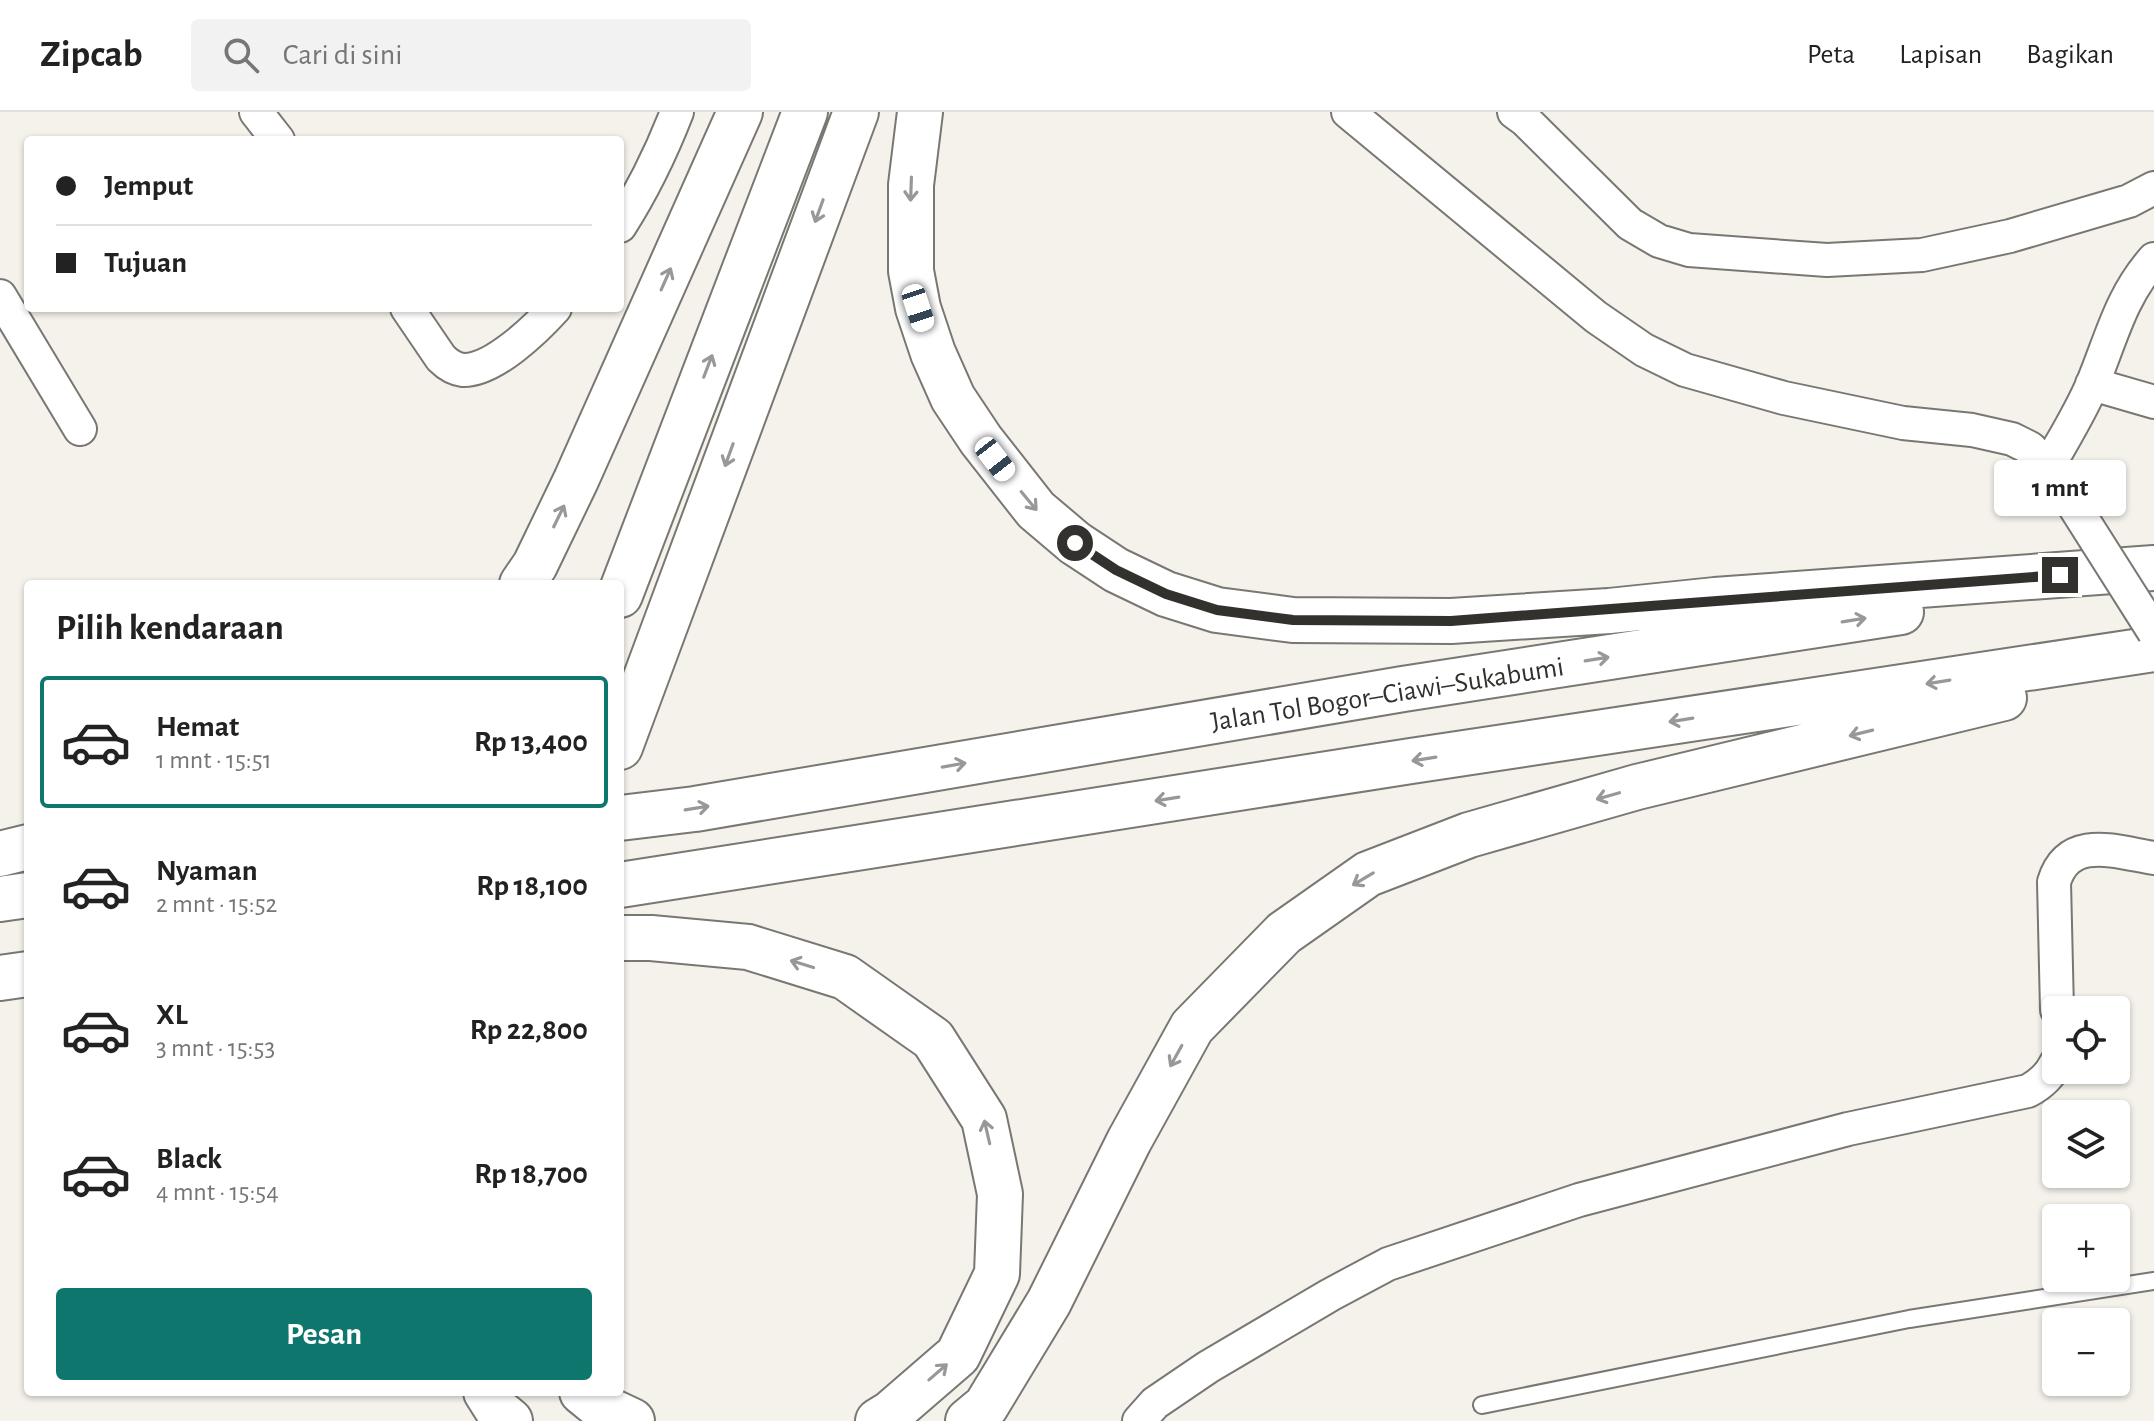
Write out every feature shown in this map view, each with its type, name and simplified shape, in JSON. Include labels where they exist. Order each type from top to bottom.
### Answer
[{"type":"highway","points":[[525,580],[576,480],[740,112]]},
{"type":"highway","points":[[624,585],[805,112]]},
{"type":"highway","points":[[624,736],[856,112]]},
{"type":"highway","points":[[920,112],[911,185],[911,271],[918,308],[953,398],[981,440],[1036,510],[1075,543],[1166,594],[1217,610],[1293,620],[1451,621],[1609,611],[1747,597],[2154,571]]},
{"type":"highway","name":"Jalan Tol Bogor–Ciawi–Sukabumi","points":[[624,817],[711,806],[1403,689],[2154,571]]},
{"type":"highway","points":[[624,884],[2154,649]]},
{"type":"highway","points":[[968,1421],[986,1406],[1049,1302],[1129,1141],[1192,1027],[1284,933],[1368,874],[1469,835],[1637,787],[2154,661]]},
{"type":"highway","points":[[0,854],[24,848]]},
{"type":"highway","points":[[0,899],[24,896]]},
{"type":"highway","points":[[624,938],[748,947],[845,977],[933,1039],[984,1119],[1000,1194],[997,1274],[958,1355],[878,1421]]},
{"type":"highway","points":[[0,978],[24,975]]},
{"type":"highway","points":[[489,1396],[498,1411],[510,1421]]},
{"type":"highway","points":[[587,1396],[598,1405],[632,1421]]},
{"type":"street","points":[[256,112],[275,136]]},
{"type":"street","points":[[624,220],[662,152],[677,112]]},
{"type":"street","points":[[1348,112],[1596,317],[1644,350],[1685,370],[1784,398],[1903,423],[1972,430],[2012,439],[2030,448],[2054,474],[2154,632]]},
{"type":"street","points":[[1523,115],[1630,224],[1659,241],[1689,250],[1827,260],[1922,255],[2010,236],[2129,201],[2154,188]]},
{"type":"street","points":[[2054,474],[2123,305],[2140,274],[2154,259]]},
{"type":"street","points":[[0,296],[80,429]]},
{"type":"street","points":[[410,312],[441,358],[463,370],[500,356],[528,337],[551,312]]},
{"type":"street","points":[[2092,384],[2154,402]]},
{"type":"street","points":[[2057,996],[2054,882],[2057,870],[2070,857],[2091,849],[2154,858]]},
{"type":"street","points":[[1139,1421],[1155,1403],[1208,1367],[1388,1264],[1579,1200],[1848,1129],[2028,1091],[2042,1081]]},
{"type":"lane","points":[[1482,1405],[1909,1319],[2154,1281]]},
{"type":"route","points":[[1075,543],[1116,570],[1166,594],[1217,610],[1293,620],[1451,621],[2060,575]]}]
